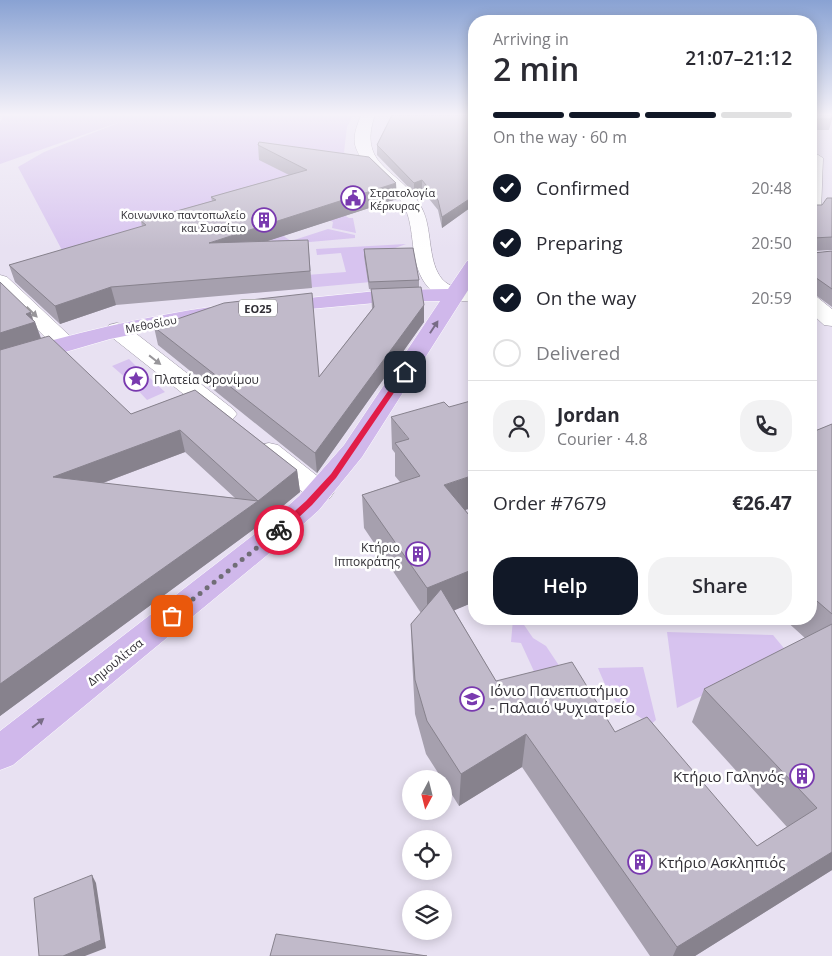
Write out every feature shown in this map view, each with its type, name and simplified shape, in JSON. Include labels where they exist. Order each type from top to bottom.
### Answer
[{"type":"main road","name":"Δημουλίτσα","points":[[0,753],[279,530],[320,492],[353,451],[464,295],[468,283]]},
{"type":"main road","name":"Μεθοδίου","points":[[0,364],[64,343],[116,330],[245,309],[386,296],[464,295]]},
{"type":"street","points":[[368,160],[373,167],[409,200],[417,218],[425,260],[432,280],[464,295]]},
{"type":"street","points":[[0,281],[64,343]]},
{"type":"street","points":[[817,307],[832,320]]},
{"type":"street","points":[[116,330],[320,492]]},
{"type":"shaded area","points":[[0,160],[13,160],[0,164]]},
{"type":"shaded area","points":[[31,160],[349,160],[352,164],[138,232],[267,278],[346,272],[341,253],[317,255],[316,249],[406,244],[365,259],[371,282],[240,294],[63,252],[18,167]]},
{"type":"shaded area","points":[[331,208],[349,218],[353,218],[356,233],[332,228],[333,222],[315,212]]},
{"type":"shaded area","points":[[328,229],[355,235],[355,238],[287,244],[269,240],[282,235],[291,241]]},
{"type":"shaded area","points":[[129,359],[143,373],[127,379],[112,366]]},
{"type":"shaded area","points":[[150,378],[165,392],[147,400],[133,385]]},
{"type":"shaded area","points":[[512,625],[524,625],[533,638],[546,646],[570,682],[543,691],[521,643],[511,642]]},
{"type":"shaded area","points":[[667,632],[773,635],[788,653],[677,708]]},
{"type":"shaded area","points":[[643,667],[656,720],[649,726],[616,702],[598,668]]},
{"type":"building","points":[[287,160],[372,160],[396,183],[209,243],[308,240],[310,271],[111,287],[55,306],[9,265],[146,225],[141,221],[216,200],[211,197],[307,170]]},
{"type":"building","points":[[391,160],[468,160],[468,200],[442,217],[438,200],[422,180],[414,183]]},
{"type":"building","points":[[827,198],[832,198],[832,237],[817,238],[817,205],[822,205]]},
{"type":"building","points":[[413,248],[419,280],[369,282],[364,249]]},
{"type":"building","points":[[832,251],[832,289],[817,278],[817,253]]},
{"type":"building","points":[[0,282],[31,312],[26,314],[35,322],[0,333]]},
{"type":"building","points":[[421,287],[424,305],[315,453],[154,327],[224,303],[312,293],[319,377],[374,307],[371,289]]},
{"type":"building","points":[[49,336],[131,414],[195,390],[297,470],[258,501],[0,684],[0,350]],"holes":[[[180,430],[258,501],[53,477]]]},
{"type":"building","points":[[444,402],[449,407],[468,402],[468,477],[444,485],[468,514],[468,571],[427,588],[362,495],[420,476],[395,443],[409,439],[391,417]]},
{"type":"building","points":[[832,424],[832,614],[817,601],[817,430]]},
{"type":"building","points":[[441,589],[496,681],[572,662],[615,732],[647,717],[757,846],[817,808],[704,689],[832,624],[832,852],[677,947],[526,734],[461,774],[427,721],[415,680],[411,624]]},
{"type":"building","points":[[92,875],[101,940],[63,956],[39,956],[34,898]]},
{"type":"building","points":[[276,934],[427,956],[270,956]]},
{"type":"way so far","points":[[172,616],[279,530]]},
{"type":"place","name":"Στρατολογία Κέρκυρας","points":[[353,198]]},
{"type":"place","name":"Κοινωνικο παντοπωλείο και Συσσίτιο","points":[[264,220]]},
{"type":"place","name":"Πλατεία Φρονίμου","points":[[136,379]]},
{"type":"place","name":"Κτήριο Ιπποκράτης","points":[[418,554]]},
{"type":"place","name":"Ιόνιο Πανεπιστήμιο - Παλαιό Ψυχιατρείο","points":[[472,699]]},
{"type":"place","name":"Κτήριο Γαληνός","points":[[802,776]]},
{"type":"place","name":"Κτήριο Ασκληπιός","points":[[640,862]]},
{"type":"route","points":[[279,530],[309,503],[334,476],[353,451],[405,372]]}]
